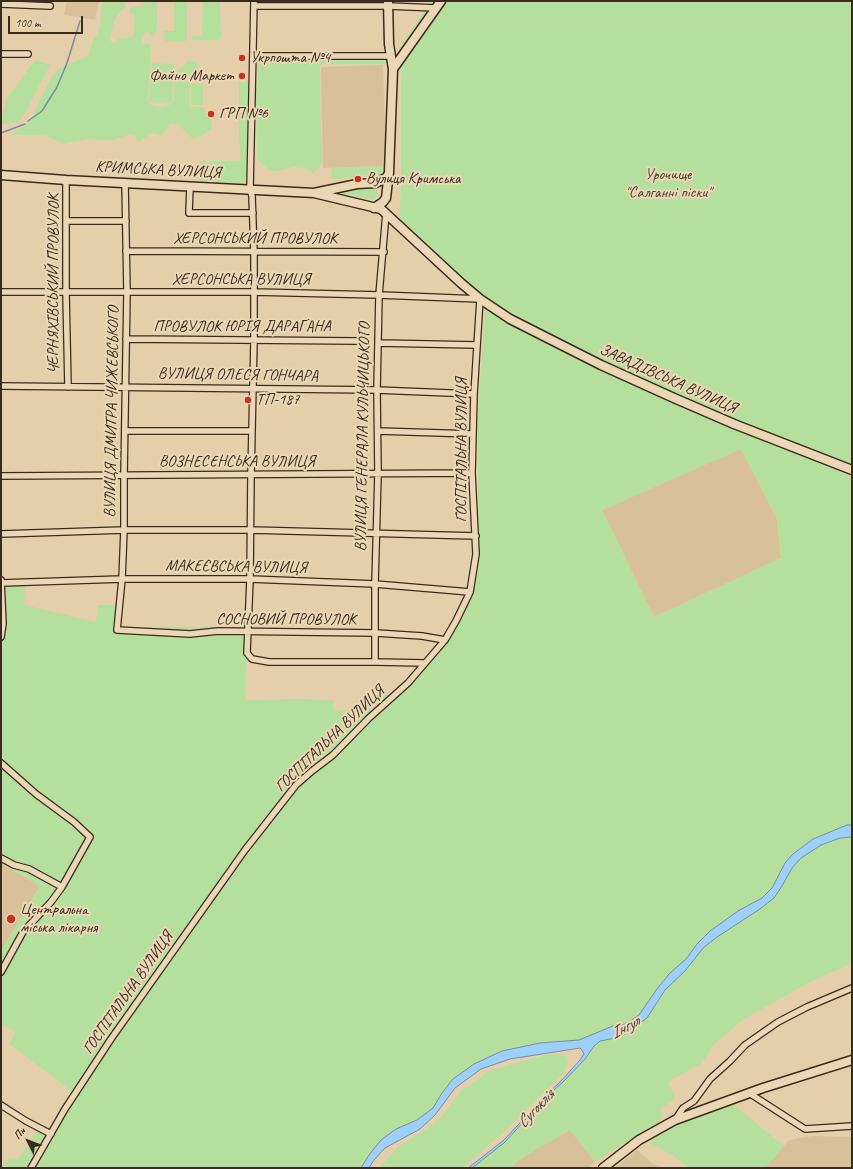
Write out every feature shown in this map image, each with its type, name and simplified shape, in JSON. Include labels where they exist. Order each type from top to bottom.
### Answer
[{"type":"street","points":[[393,69],[441,1]]},
{"type":"street","points":[[425,663],[269,662],[252,659],[247,653],[249,632],[251,475],[254,388],[254,252],[253,213],[250,189],[254,3],[388,4],[436,8]]},
{"type":"street","points":[[1,4],[50,6]]},
{"type":"street","points":[[386,213],[385,206],[389,172],[393,69],[389,44],[388,4]]},
{"type":"street","points":[[1,54],[28,54]]},
{"type":"street","points":[[253,56],[391,56]]},
{"type":"street","points":[[386,198],[383,188],[376,183],[387,177],[389,172]]},
{"type":"street","name":"КРИМСЬКА ВУЛИЦЯ","points":[[1,175],[66,180],[314,193],[380,209],[480,299]]},
{"type":"street","name":"ЧЕРНЯХІВСЬКИЙ ПРОВУЛОК","points":[[66,180],[68,387]]},
{"type":"street","name":"ВУЛИЦЯ ДМИТРА ЧИЖЕВСЬКОГО","points":[[125,182],[127,292],[124,530],[122,579],[117,630],[128,631]]},
{"type":"street","name":"КРИМСЬКА ВУЛИЦЯ","points":[[314,193],[329,188],[376,183]]},
{"type":"street","points":[[190,186],[189,213],[253,213]]},
{"type":"street","points":[[329,188],[329,195],[334,198]]},
{"type":"street","points":[[374,208],[386,198]]},
{"type":"street","name":"ВУЛИЦЯ ГЕНЕРАЛА КУЛЬЧИЦЬКОГО","points":[[375,662],[379,295],[384,252],[386,213]]},
{"type":"street","points":[[66,221],[126,221]]},
{"type":"street","name":"ХЕРСОНСЬКИЙ ПРОВУЛОК","points":[[126,251],[384,252]]},
{"type":"street","name":"ХЕРСОНСЬКА ВУЛИЦЯ","points":[[1,292],[254,292],[480,299]]},
{"type":"street","name":"ГОСПІТАЛЬНА ВУЛИЦЯ","points":[[30,1168],[65,1109],[111,1039],[245,850],[296,785],[333,755],[369,718],[408,683],[445,640],[470,592],[476,554],[472,473],[474,394],[480,299]]},
{"type":"street","name":"ЗАВАДІВСЬКА ВУЛИЦЯ","points":[[480,299],[510,319],[607,368],[734,424],[852,470]]},
{"type":"street","name":"ПРОВУЛОК ЮРІЯ ДАРАГАНА","points":[[126,339],[357,341]]},
{"type":"street","points":[[378,343],[477,345]]},
{"type":"street","name":"ВУЛИЦЯ ОЛЕСЯ ГОНЧАРА","points":[[1,386],[377,390],[474,394]]},
{"type":"street","points":[[125,431],[252,431]]},
{"type":"street","points":[[378,431],[473,434]]},
{"type":"street","name":"ВОЗНЕСЕНСЬКА ВУЛИЦЯ","points":[[1,476],[472,473]]},
{"type":"street","points":[[1,534],[124,530],[251,530],[476,536]]},
{"type":"street","name":"МАКЕЄВСЬКА ВУЛИЦЯ","points":[[1,582],[122,579],[250,579],[375,584],[470,592]]},
{"type":"street","points":[[1,582],[4,624],[1,637]]},
{"type":"street","name":"СОСНОВИЙ ПРОВУЛОК","points":[[128,631],[190,634],[218,632],[376,633],[422,636],[445,640]]},
{"type":"street","points":[[1,763],[36,794],[74,822],[90,837],[62,887],[23,932],[1,972]]},
{"type":"street","points":[[1,858],[14,865],[29,869],[62,887]]},
{"type":"street","points":[[675,1120],[683,1108],[694,1101],[710,1078],[730,1061],[745,1044],[778,1022],[801,1010],[852,988]]},
{"type":"street","points":[[603,1168],[639,1140],[675,1120],[749,1093],[852,1060]]},
{"type":"street","points":[[749,1093],[805,1129],[852,1126]]},
{"type":"street","points":[[1,1105],[26,1121],[51,1134]]},
{"type":"shaded area","points":[[67,1],[99,1],[95,20],[64,15]]},
{"type":"shaded area","points":[[383,65],[386,166],[323,168],[321,67]]},
{"type":"shaded area","points":[[741,449],[777,519],[781,558],[654,617],[602,510]]},
{"type":"shaded area","name":"Центральна міська лікарня","points":[[1,863],[40,886],[1,951]]},
{"type":"shaded area","points":[[570,1130],[595,1162],[588,1168],[509,1168],[528,1154]]},
{"type":"shaded area","points":[[812,1136],[852,1137],[852,1168],[765,1168],[789,1140]]},
{"type":"shaded area","points":[[637,1150],[653,1164],[664,1168],[614,1168]]},
{"type":"green space","points":[[105,1],[124,1],[126,7],[114,20],[110,41],[115,43],[118,39],[131,37],[134,34],[135,15],[131,14],[129,11],[131,7],[143,5],[144,1],[157,1],[157,28],[154,37],[147,31],[142,37],[141,43],[151,44],[148,102],[154,106],[163,107],[172,104],[174,99],[175,75],[177,71],[189,60],[200,65],[194,73],[184,79],[189,81],[190,84],[190,107],[203,107],[212,121],[211,129],[201,136],[193,139],[178,124],[169,123],[168,128],[161,135],[152,133],[137,143],[136,136],[131,134],[113,140],[86,139],[64,144],[45,135],[13,135],[14,131],[25,126],[32,120],[38,103],[50,80],[58,69],[88,56],[94,37],[96,37],[100,27],[102,4]]},
{"type":"green space","points":[[174,1],[187,1],[186,41],[166,41],[163,39],[163,31],[174,31]]},
{"type":"green space","points":[[203,1],[220,1],[221,37],[218,40],[192,39],[192,36],[202,36]]},
{"type":"green space","name":"Урочище \"Салганні піски\"","points":[[431,1],[852,1],[852,825],[847,825],[813,839],[793,854],[785,863],[772,888],[762,898],[738,911],[710,931],[697,944],[686,959],[669,974],[639,1015],[626,1024],[613,1026],[579,1040],[540,1043],[502,1051],[474,1064],[453,1079],[433,1108],[417,1120],[396,1129],[369,1155],[361,1168],[1,1168],[9,1159],[17,1159],[23,1153],[38,1130],[55,1131],[77,1095],[9,1044],[16,1032],[1,1024],[1,951],[40,886],[1,863],[1,644],[6,626],[6,615],[1,614],[1,584],[25,583],[24,605],[96,622],[98,605],[115,605],[115,622],[127,627],[253,627],[246,667],[245,700],[333,700],[334,711],[377,707],[383,695],[393,694],[448,641],[463,616],[475,582],[479,539],[477,431],[485,309],[399,231],[401,185],[401,75],[397,52]],"holes":[[[741,449],[777,519],[781,558],[654,617],[602,510]]]},
{"type":"green space","points":[[386,58],[387,64],[322,64],[320,66],[322,162],[319,168],[313,173],[306,168],[293,167],[280,171],[271,171],[257,159],[256,94],[258,62],[269,59]]},
{"type":"green space","points":[[35,60],[50,65],[25,113],[20,121],[1,124],[6,100]]},
{"type":"green space","points":[[151,63],[174,64],[172,103],[149,102]]},
{"type":"green space","points":[[247,79],[251,79],[248,179],[241,183],[200,181],[198,178],[200,161],[241,161],[239,133],[239,82],[246,83]]},
{"type":"green space","points":[[191,84],[203,84],[203,105],[191,105]]},
{"type":"green space","points":[[386,166],[386,171],[383,177],[367,175],[337,179],[331,178],[332,168]]},
{"type":"green space","points":[[374,187],[378,194],[374,200],[338,192],[338,190]]},
{"type":"green space","points":[[852,837],[852,964],[806,984],[744,1019],[714,1044],[702,1063],[668,1082],[675,1098],[660,1109],[663,1118],[653,1126],[595,1162],[570,1130],[528,1154],[509,1168],[472,1168],[505,1142],[546,1097],[585,1059],[594,1046],[600,1041],[621,1037],[647,1018],[665,990],[685,971],[703,948],[774,898],[792,868],[801,858],[821,845],[840,838]]},
{"type":"green space","points":[[562,1054],[567,1057],[568,1062],[565,1071],[504,1132],[462,1168],[379,1168],[398,1147],[428,1128],[441,1117],[461,1091],[489,1071],[548,1055]]},
{"type":"green space","points":[[728,1102],[733,1104],[784,1146],[765,1168],[689,1168],[674,1156],[649,1142],[649,1138],[666,1127]]},
{"type":"water","name":"Інгул","points":[[847,825],[852,825],[852,837],[840,838],[821,845],[801,858],[792,868],[774,898],[703,948],[685,971],[665,990],[647,1018],[621,1037],[600,1041],[594,1046],[585,1059],[546,1097],[505,1142],[472,1168],[468,1168],[504,1140],[580,1060],[584,1054],[580,1048],[510,1059],[481,1069],[455,1088],[435,1115],[420,1129],[385,1148],[369,1168],[361,1168],[381,1140],[396,1129],[417,1120],[433,1108],[453,1079],[474,1064],[502,1051],[540,1043],[579,1040],[613,1026],[626,1024],[639,1015],[669,974],[686,959],[697,944],[710,931],[738,911],[762,898],[772,888],[785,863],[793,854],[813,839]]},
{"type":"waterway","points":[[28,121],[42,111],[57,87],[67,63],[80,21]]},
{"type":"waterway","points":[[1,133],[25,124]]},
{"type":"place","name":"Укрпошта №4","points":[[242,58]]},
{"type":"place","name":"Файно Маркет","points":[[242,76]]},
{"type":"place","name":"ГРП №6","points":[[211,114]]},
{"type":"place","name":"Вулиця Кримська","points":[[358,179]]},
{"type":"place","name":"ТП-187","points":[[248,400]]},
{"type":"place","name":"Центральна міська лікарня","points":[[11,919]]},
{"type":"water label","name":"Сугоклія","points":[[536,1109]]}]
